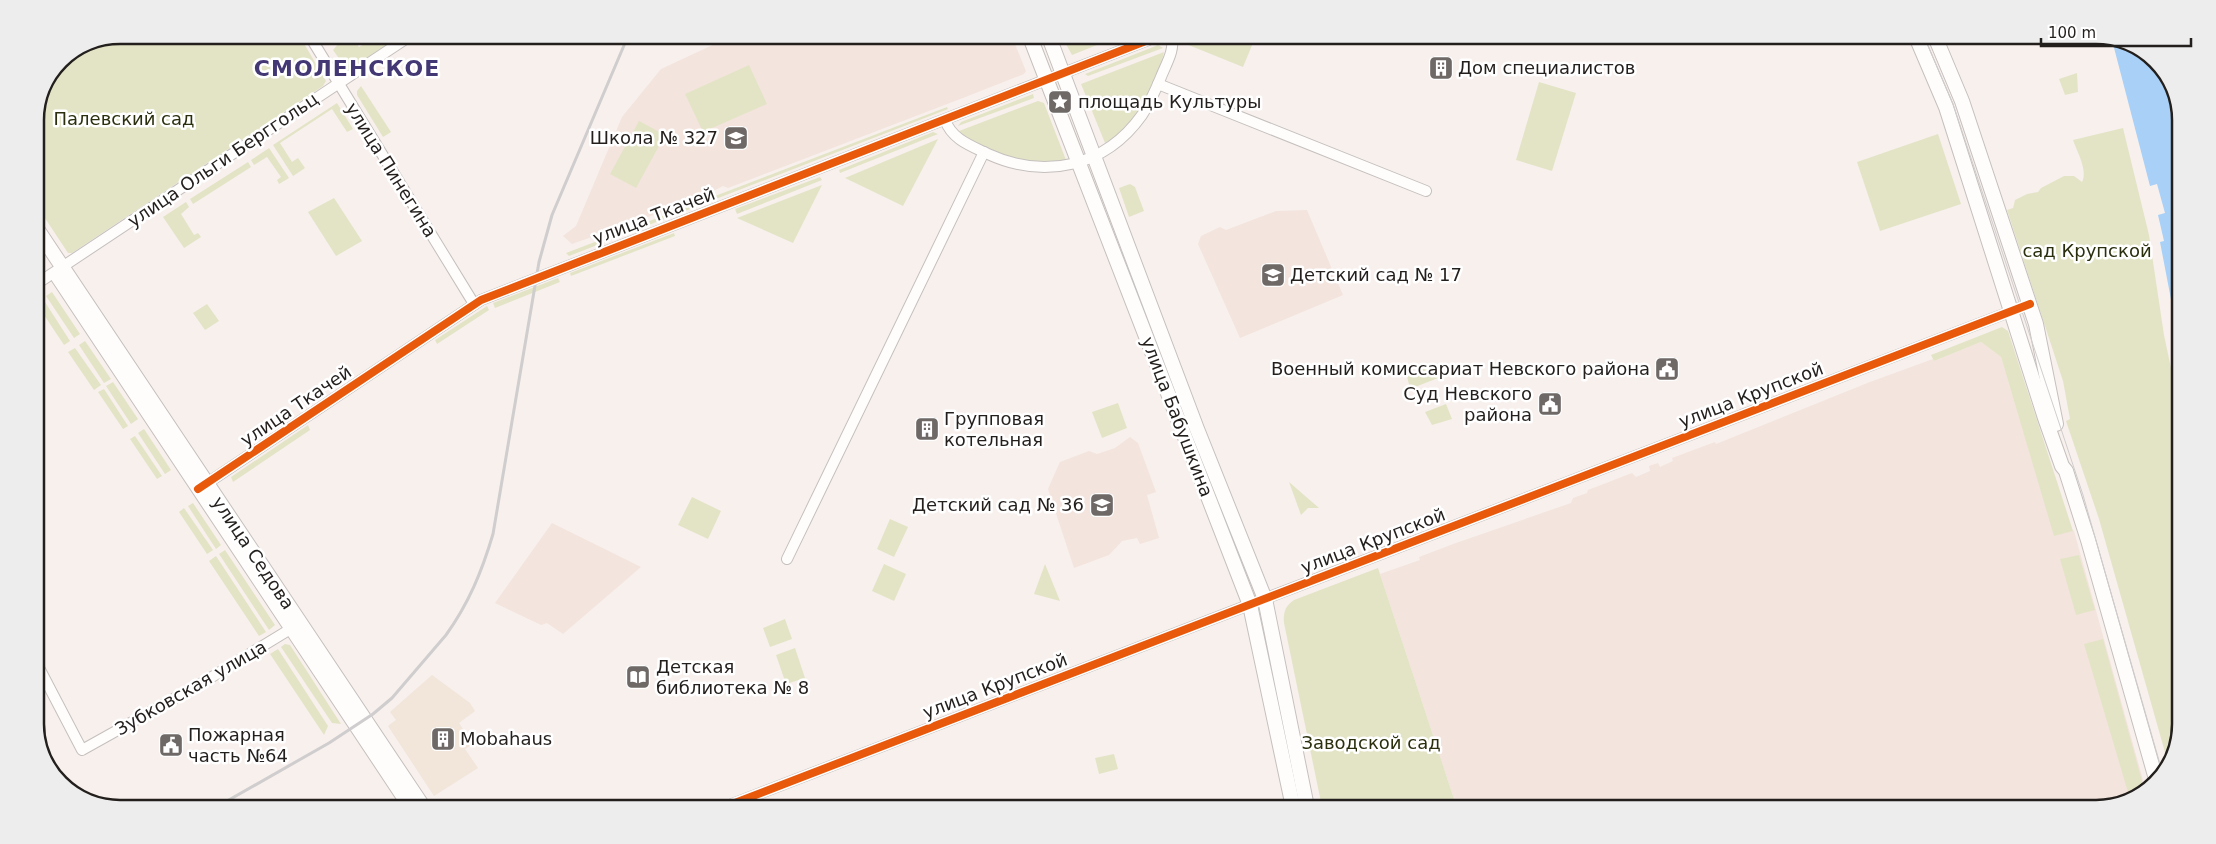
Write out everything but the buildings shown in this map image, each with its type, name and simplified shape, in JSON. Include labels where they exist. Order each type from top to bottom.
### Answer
[{"type":"main road","name":"улица Бабушкина","points":[[1033,44],[1250,604],[1291,800]]},
{"type":"main road","name":"улица Бабушкина","points":[[1051,44],[1193,420],[1264,599],[1306,800]]},
{"type":"main road","points":[[1919,44],[1946,107],[2043,410],[2062,466],[2066,471],[2088,540],[2154,773]]},
{"type":"main road","points":[[1938,44],[1966,110],[2030,304],[2040,339],[2054,419],[2068,464],[2066,471]]},
{"type":"main road","name":"улица Седова","points":[[44,243],[58,269],[202,487],[296,626],[418,800]]},
{"type":"main road","name":"улица Седова","points":[[44,253],[58,269]]},
{"type":"main road","name":"улица Седова","points":[[296,626],[406,800]]},
{"type":"street","name":"улица Пинегина","points":[[314,44],[474,304]]},
{"type":"street","name":"улица Ольги Берггольц","points":[[44,279],[398,44]]},
{"type":"street","name":"улица Ткачей","points":[[202,487],[474,304],[490,296],[1138,44]]},
{"type":"street","points":[[944,120],[950,132],[958,139],[1007,162],[1034,168],[1050,168],[1079,162],[1112,147],[1143,114],[1158,84],[1172,44]]},
{"type":"street","points":[[1158,84],[1426,191]]},
{"type":"street","points":[[787,559],[984,152]]},
{"type":"street","name":"улица Крупской","points":[[743,800],[2030,304]]},
{"type":"street","name":"Зубковская улица","points":[[44,677],[82,750],[202,683],[296,626]]},
{"type":"shaded area","name":"Школа № 327","points":[[715,44],[1015,44],[1026,71],[1024,74],[968,96],[728,188],[723,186],[710,195],[572,244],[563,236],[576,226],[622,117],[661,69]]},
{"type":"shaded area","name":"Детский сад № 17","points":[[1307,210],[1343,295],[1240,338],[1198,244],[1201,236],[1220,227],[1226,230],[1276,211]]},
{"type":"shaded area","points":[[1981,342],[2001,357],[2047,510],[2074,531],[2143,785],[2121,796],[2097,800],[1454,800],[1380,574],[1420,560],[1419,557],[1456,543],[1571,503],[1573,498],[1587,493],[1588,490],[1632,473],[1636,477],[1650,471],[1649,466],[1658,463],[1660,467],[1673,461],[1672,458],[1715,442],[1716,444],[1870,382],[1933,359],[1934,361]]},
{"type":"shaded area","name":"Детский сад № 36","points":[[1130,437],[1138,443],[1156,492],[1147,495],[1159,538],[1140,544],[1137,538],[1122,541],[1109,555],[1074,568],[1048,489],[1060,462],[1089,451],[1097,454],[1115,448]]},
{"type":"shaded area","points":[[552,523],[641,567],[563,634],[547,623],[541,625],[495,603]]},
{"type":"shaded area","points":[[432,675],[470,703],[475,711],[459,723],[473,744],[465,749],[478,768],[434,796],[388,726],[396,720],[390,712]]},
{"type":"green space","name":"Палевский сад","points":[[119,44],[304,44],[326,81],[323,86],[72,253],[68,253],[44,217],[44,119],[45,105],[56,77],[77,56],[105,45]]},
{"type":"green space","points":[[338,44],[357,44],[359,47],[364,44],[390,44],[348,71],[333,50]]},
{"type":"green space","points":[[1066,44],[1100,44],[1072,55]]},
{"type":"green space","points":[[1186,44],[1253,44],[1243,67]]},
{"type":"green space","points":[[1158,45],[1163,48],[1088,76],[1085,74]]},
{"type":"green space","points":[[1164,52],[1151,90],[1135,117],[1115,138],[1105,143],[1081,84]]},
{"type":"green space","points":[[749,65],[767,104],[703,132],[685,94]]},
{"type":"green space","points":[[2077,73],[2078,92],[2065,95],[2059,79]]},
{"type":"green space","points":[[1539,82],[1576,93],[1552,171],[1516,160]]},
{"type":"green space","points":[[361,86],[391,132],[383,137],[357,95],[357,91]]},
{"type":"green space","points":[[1033,94],[1034,98],[958,126],[961,122]]},
{"type":"green space","points":[[1038,101],[1044,103],[1066,160],[1038,162],[1012,157],[962,136],[959,131]]},
{"type":"green space","points":[[337,103],[353,129],[347,132],[332,109],[280,143],[292,162],[298,158],[305,168],[293,176],[273,145]]},
{"type":"green space","points":[[947,107],[948,109],[569,256],[566,253]]},
{"type":"green space","points":[[639,121],[665,135],[636,188],[610,174]]},
{"type":"green space","name":"сад Крупской","points":[[2123,128],[2149,235],[2164,335],[2172,373],[2172,725],[2171,739],[2166,754],[2099,519],[2066,421],[2070,419],[2063,381],[2007,210],[2013,208],[2015,200],[2027,194],[2038,192],[2041,188],[2064,176],[2074,176],[2082,182],[2084,177],[2083,167],[2073,140]]},
{"type":"green space","points":[[933,132],[938,134],[840,173],[839,170]]},
{"type":"green space","points":[[1938,134],[1961,204],[1880,231],[1857,162]]},
{"type":"green space","points":[[938,139],[903,206],[845,178]]},
{"type":"green space","points":[[269,148],[289,178],[279,184],[277,180],[281,177],[267,157],[254,165],[251,160]]},
{"type":"green space","points":[[248,162],[251,167],[193,204],[190,199]]},
{"type":"green space","points":[[820,177],[822,180],[737,214],[735,209]]},
{"type":"green space","points":[[1130,184],[1135,187],[1144,211],[1129,217],[1119,188]]},
{"type":"green space","points":[[822,185],[793,243],[737,218]]},
{"type":"green space","points":[[334,198],[362,241],[336,256],[308,212]]},
{"type":"green space","points":[[186,202],[189,207],[181,214],[194,235],[198,233],[201,237],[184,248],[163,217]]},
{"type":"green space","points":[[674,233],[675,236],[571,276],[570,273]]},
{"type":"green space","points":[[558,278],[560,282],[495,308],[493,303]]},
{"type":"green space","points":[[52,292],[80,334],[74,338],[46,296]]},
{"type":"green space","points":[[44,301],[70,341],[64,345],[44,315]]},
{"type":"green space","points":[[207,304],[219,321],[205,330],[193,313]]},
{"type":"green space","points":[[487,306],[489,310],[437,344],[435,340]]},
{"type":"green space","points":[[2002,327],[2008,331],[2073,531],[2054,536],[2001,357],[1981,342],[1934,361],[1931,355]]},
{"type":"green space","points":[[85,341],[111,379],[104,383],[79,345]]},
{"type":"green space","points":[[75,348],[101,385],[94,390],[68,352]]},
{"type":"green space","points":[[1433,364],[1438,378],[1410,389],[1407,376]]},
{"type":"green space","points":[[113,382],[138,419],[131,424],[106,386]]},
{"type":"green space","points":[[104,389],[128,426],[123,429],[98,392]]},
{"type":"green space","points":[[1118,403],[1127,428],[1102,438],[1092,412]]},
{"type":"green space","points":[[1446,404],[1452,419],[1432,425],[1425,412]]},
{"type":"green space","points":[[308,425],[310,430],[233,482],[231,477]]},
{"type":"green space","points":[[144,429],[171,470],[165,474],[138,433]]},
{"type":"green space","points":[[135,436],[162,476],[157,479],[130,439]]},
{"type":"green space","points":[[1289,482],[1319,508],[1308,508],[1301,515]]},
{"type":"green space","points":[[692,497],[721,511],[708,539],[678,525]]},
{"type":"green space","points":[[193,503],[221,545],[216,549],[188,506]]},
{"type":"green space","points":[[184,508],[213,550],[207,554],[179,512]]},
{"type":"green space","points":[[890,519],[908,527],[894,557],[877,549]]},
{"type":"green space","points":[[225,550],[275,625],[269,630],[219,554]]},
{"type":"green space","points":[[2079,555],[2095,610],[2076,615],[2060,559]]},
{"type":"green space","points":[[216,556],[266,632],[259,636],[209,561]]},
{"type":"green space","points":[[884,564],[906,574],[894,601],[872,591]]},
{"type":"green space","points":[[1045,564],[1060,601],[1034,594]]},
{"type":"green space","name":"Заводской сад","points":[[1378,568],[1454,800],[1321,800],[1284,623],[1284,613],[1294,600]]},
{"type":"green space","points":[[785,619],[792,639],[770,647],[763,628]]},
{"type":"green space","points":[[2103,639],[2143,785],[2128,793],[2084,644]]},
{"type":"green space","points":[[285,644],[290,645],[341,724],[332,723],[281,647]]},
{"type":"green space","points":[[795,648],[805,678],[786,684],[776,655]]},
{"type":"green space","points":[[278,649],[328,726],[324,735],[270,654]]},
{"type":"green space","points":[[1114,754],[1118,769],[1099,774],[1095,758]]},
{"type":"water","points":[[2113,46],[2143,59],[2157,73],[2171,105],[2172,305],[2160,242],[2164,241],[2158,215],[2165,213],[2157,184],[2150,186]]},
{"type":"tram line","points":[[1927,44],[1953,104],[2083,495],[2161,766]]},
{"type":"railway","points":[[229,800],[329,743],[373,714],[392,698],[446,635],[468,599],[493,534],[539,262],[552,215],[625,44]]},
{"type":"cycle path","points":[[198,489],[481,300],[1138,44]]},
{"type":"cycle path","points":[[743,800],[2030,304]]},
{"type":"place","name":"Дом специалистов","points":[[1441,68]]},
{"type":"place","name":"площадь Культуры","points":[[1060,102]]},
{"type":"place","name":"Школа № 327","points":[[736,138]]},
{"type":"place","name":"Детский сад № 17","points":[[1273,275]]},
{"type":"place","name":"Военный комиссариат Невского района","points":[[1667,369]]},
{"type":"place","name":"Суд Невского района","points":[[1550,404]]},
{"type":"place","name":"Групповая котельная","points":[[927,429]]},
{"type":"place","name":"Детский сад № 36","points":[[1102,505]]},
{"type":"place","name":"Детская библиотека № 8","points":[[638,677]]},
{"type":"place","name":"Mobahaus","points":[[443,739]]},
{"type":"place","name":"Пожарная часть №64","points":[[171,745]]},
{"type":"district","name":"СМОЛЕНСКОЕ","points":[[347,68]]}]
